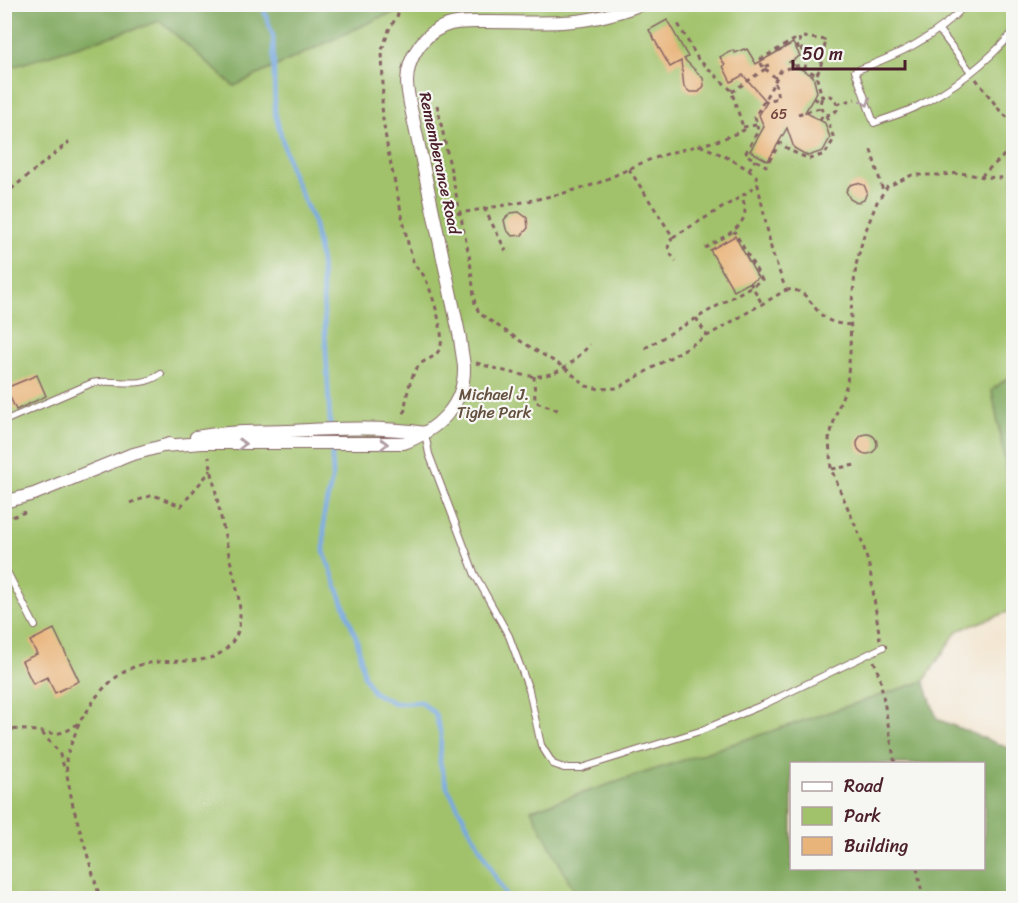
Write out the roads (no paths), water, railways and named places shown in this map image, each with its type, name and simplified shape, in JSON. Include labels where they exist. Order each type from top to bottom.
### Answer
[{"type":"street","name":"Rememberance Road","points":[[163,446],[203,443],[404,443],[416,439],[450,413],[456,403],[463,380],[463,359],[410,104],[407,82],[408,68],[412,58],[426,38],[450,24],[576,21],[621,12],[642,4]]},
{"type":"street","name":"Rememberance Road","points":[[4,502],[34,494],[130,455],[198,437],[230,433],[342,429],[404,430],[425,433]]},
{"type":"lane","points":[[966,4],[939,30],[906,50],[855,71],[874,123],[913,108],[941,93],[971,72],[1014,31]]},
{"type":"lane","points":[[939,30],[971,72]]},
{"type":"lane","points":[[4,421],[92,383],[105,381],[137,384],[152,381],[161,374]]},
{"type":"lane","points":[[425,433],[429,454],[475,575],[509,636],[529,690],[541,745],[553,764],[564,768],[581,768],[700,731],[765,704],[883,647]]},
{"type":"lane","points":[[4,566],[35,626]]},
{"type":"waterway","points":[[262,4],[273,36],[275,113],[291,172],[313,220],[321,262],[333,475],[324,514],[324,552],[357,640],[364,676],[373,692],[394,703],[421,702],[435,714],[441,734],[440,763],[447,787],[507,898]]},
{"type":"park label","name":"Michael J. Tighe Park","points":[[494,403]]}]
